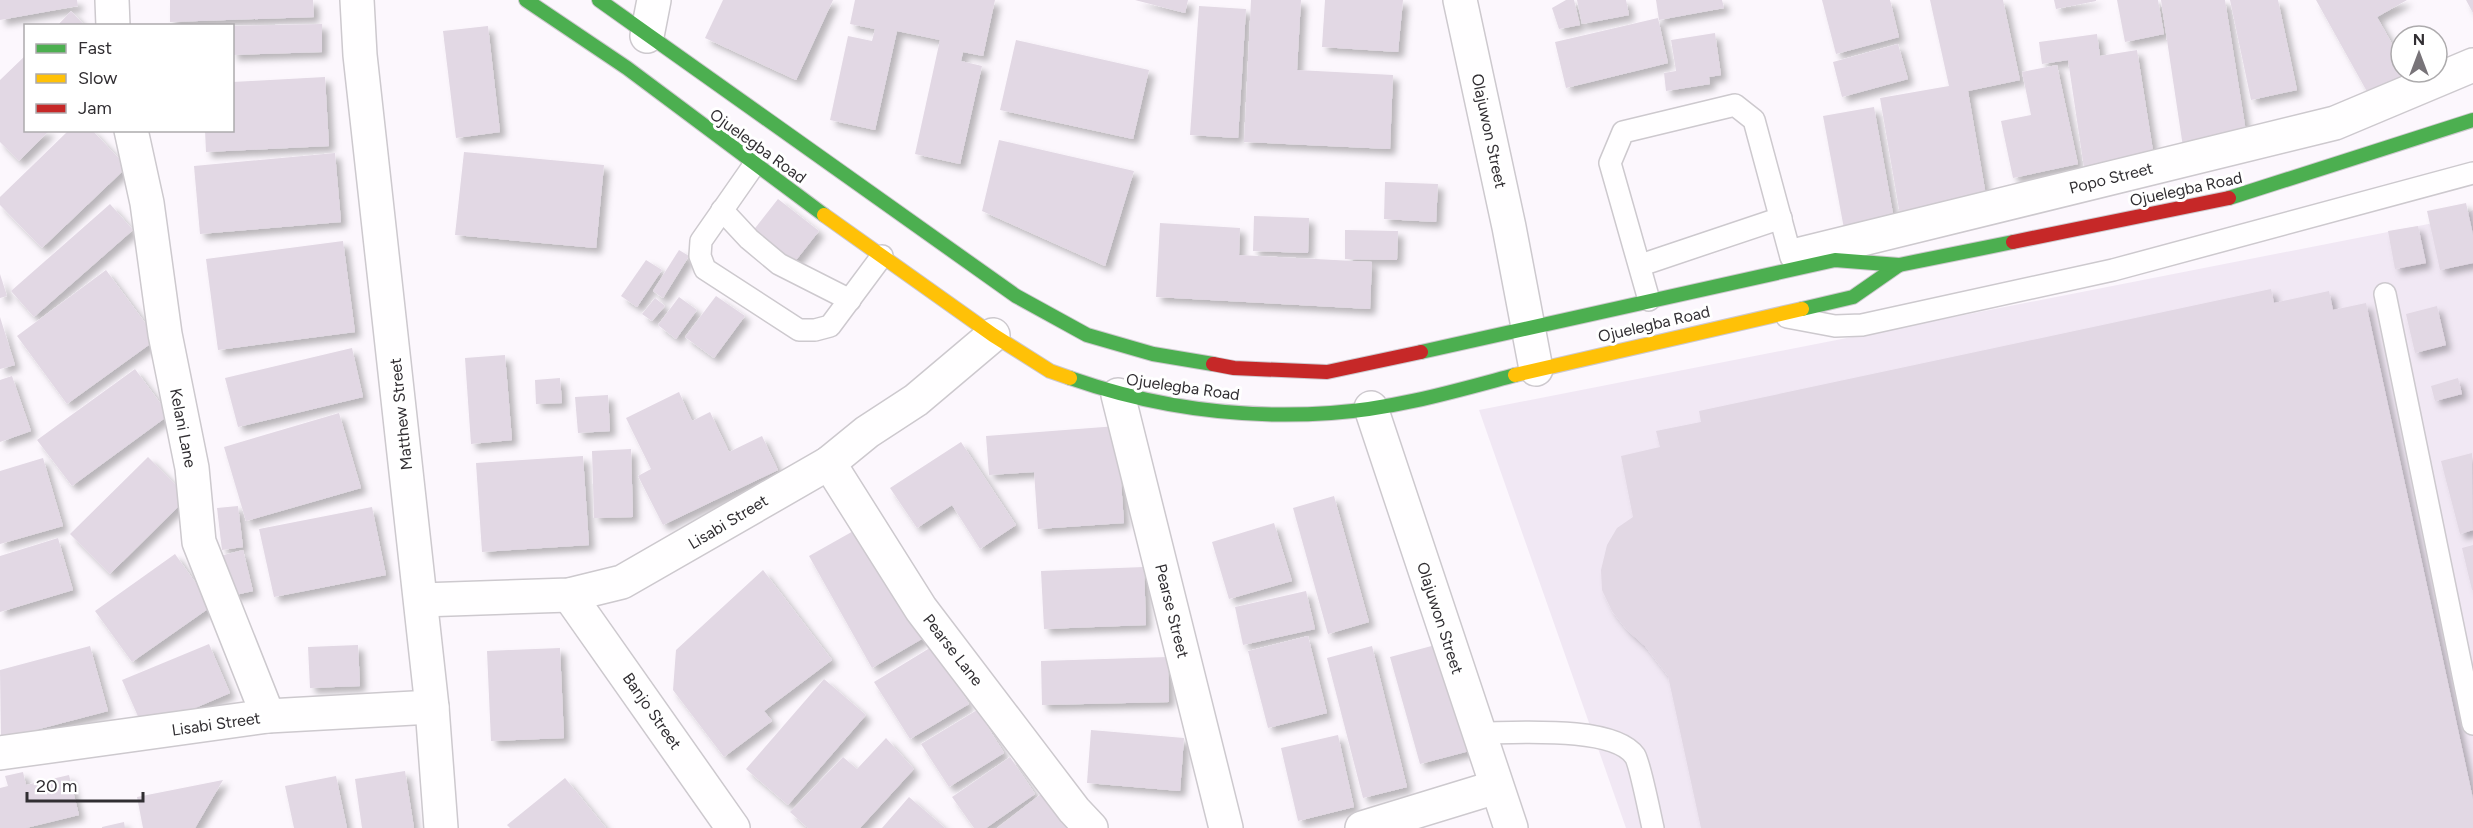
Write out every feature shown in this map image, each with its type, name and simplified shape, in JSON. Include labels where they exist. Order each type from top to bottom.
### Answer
[{"type":"main road","name":"Ojuelegba Road","points":[[526,0],[627,68],[754,165],[993,335],[1050,370],[1118,395],[1236,413],[1332,413],[1434,398],[1536,369],[1853,297],[1899,265]]},
{"type":"main road","name":"Ojuelegba Road","points":[[599,0],[1016,296],[1087,335],[1193,363],[1234,368],[1327,372],[1527,330],[1650,300],[1835,260],[1899,265],[2244,195],[2473,120]]},
{"type":"street","points":[[112,0],[113,24]]},
{"type":"street","name":"Matthew Street","points":[[357,0],[360,55],[432,707],[441,828]]},
{"type":"street","points":[[647,36],[654,0]]},
{"type":"street","name":"Olajuwon Street","points":[[1462,0],[1536,369]]},
{"type":"street","name":"Popo Street","points":[[1746,280],[1774,263],[1791,257],[2335,123],[2473,65]]},
{"type":"street","name":"Kelani Lane","points":[[131,132],[147,203],[165,334],[192,468],[199,542],[268,716]]},
{"type":"street","name":"Lisabi Street","points":[[421,600],[569,595],[622,582],[829,463],[867,432],[916,400],[993,335]]},
{"type":"street","name":"Pearse Street","points":[[1118,395],[1226,828]]},
{"type":"street","name":"Olajuwon Street","points":[[1371,408],[1511,828]]},
{"type":"street","name":"Pearse Lane","points":[[829,463],[921,609],[1074,810],[1091,828]]},
{"type":"street","name":"Banjo Street","points":[[569,595],[733,828]]},
{"type":"street","name":"Lisabi Street","points":[[0,753],[268,716],[432,707]]},
{"type":"street","points":[[1362,828],[1496,787]]},
{"type":"lane","points":[[1650,300],[1610,163],[1623,132],[1735,105],[1754,120],[1791,257]]},
{"type":"lane","points":[[754,165],[701,241],[700,256],[705,269],[799,330],[815,330],[830,326],[882,256]]},
{"type":"lane","points":[[1772,314],[1834,326],[1862,325],[2113,270],[2473,174]]},
{"type":"lane","points":[[722,210],[749,239],[779,264],[850,300]]},
{"type":"lane","points":[[1641,265],[1781,218]]},
{"type":"lane","points":[[2385,294],[2473,724]]},
{"type":"lane","points":[[1478,733],[1595,735],[1616,742],[1635,756],[1653,828]]},
{"type":"shaded area","points":[[2473,210],[2473,828],[1626,828],[1479,410],[2459,218]]},
{"type":"building","points":[[0,0],[77,0],[78,6],[0,20]]},
{"type":"building","points":[[170,0],[313,0],[314,17],[170,22]]},
{"type":"building","points":[[723,0],[833,0],[796,80],[705,38]]},
{"type":"building","points":[[855,0],[995,0],[983,56],[963,52],[961,61],[982,66],[960,164],[915,154],[940,40],[897,31],[875,130],[830,120],[848,36],[872,41],[875,29],[850,24]]},
{"type":"building","points":[[1135,0],[1188,0],[1185,13]]},
{"type":"building","points":[[1251,0],[1301,0],[1297,70],[1393,75],[1390,149],[1244,142]]},
{"type":"building","points":[[1325,0],[1403,0],[1398,52],[1322,47]]},
{"type":"building","points":[[1566,0],[1574,0],[1580,25],[1559,29],[1552,8]]},
{"type":"building","points":[[1577,0],[1626,0],[1629,15],[1582,24]]},
{"type":"building","points":[[1656,0],[1722,0],[1724,8],[1659,20]]},
{"type":"building","points":[[1822,0],[1890,0],[1899,37],[1836,54]]},
{"type":"building","points":[[1930,0],[2003,0],[2020,80],[1968,91],[1988,207],[1901,221],[1880,98],[1949,86]]},
{"type":"building","points":[[2054,0],[2096,0],[2096,1],[2056,9]]},
{"type":"building","points":[[2117,0],[2158,0],[2164,34],[2125,42]]},
{"type":"building","points":[[2161,0],[2225,0],[2247,138],[2183,147]]},
{"type":"building","points":[[2230,0],[2278,0],[2297,90],[2251,100]]},
{"type":"building","points":[[2316,0],[2407,0],[2377,17],[2389,38],[2389,84],[2394,84],[2370,97]]},
{"type":"building","points":[[2466,0],[2473,0],[2473,13]]},
{"type":"building","points":[[1199,6],[1246,9],[1238,138],[1190,135]]},
{"type":"building","points":[[71,11],[83,24],[59,24]]},
{"type":"building","points":[[1658,18],[1668,63],[1566,88],[1555,42]]},
{"type":"building","points":[[322,24],[322,52],[234,55],[234,26]]},
{"type":"building","points":[[488,26],[500,132],[456,138],[443,31]]},
{"type":"building","points":[[1715,33],[1721,75],[1709,77],[1710,84],[1666,91],[1664,73],[1676,71],[1671,40]]},
{"type":"building","points":[[2097,34],[2100,56],[2137,50],[2154,157],[2084,168],[2068,60],[2042,64],[2039,42]]},
{"type":"building","points":[[1016,40],[1149,70],[1133,139],[1000,110]]},
{"type":"building","points":[[1898,44],[1908,79],[1842,97],[1833,62]]},
{"type":"building","points":[[24,57],[24,132],[48,132],[19,161],[0,142],[0,80]]},
{"type":"building","points":[[2057,65],[2078,164],[2013,178],[2001,121],[2031,115],[2022,72]]},
{"type":"building","points":[[325,77],[329,146],[206,152],[205,132],[234,132],[234,82]]},
{"type":"building","points":[[1874,107],[1895,225],[1845,234],[1823,116]]},
{"type":"building","points":[[67,132],[94,132],[127,167],[42,248],[0,205],[0,197]]},
{"type":"building","points":[[999,140],[1134,171],[1105,266],[982,211]]},
{"type":"building","points":[[464,152],[604,165],[596,248],[455,235]]},
{"type":"building","points":[[335,153],[341,222],[200,234],[194,166]]},
{"type":"building","points":[[1385,182],[1438,184],[1436,222],[1384,219]]},
{"type":"building","points":[[778,199],[819,231],[793,264],[752,232]]},
{"type":"building","points":[[2466,203],[2473,235],[2473,263],[2440,270],[2427,211]]},
{"type":"building","points":[[110,204],[133,230],[34,317],[11,291]]},
{"type":"building","points":[[1254,216],[1309,218],[1308,253],[1253,251]]},
{"type":"building","points":[[1160,223],[1240,228],[1239,255],[1372,262],[1370,309],[1156,297]]},
{"type":"building","points":[[2418,226],[2426,263],[2395,269],[2388,231]]},
{"type":"building","points":[[1345,230],[1398,231],[1397,260],[1345,259]]},
{"type":"building","points":[[343,241],[355,332],[218,350],[206,259]]},
{"type":"building","points":[[679,250],[689,256],[663,298],[653,291]]},
{"type":"building","points":[[646,260],[662,270],[637,307],[621,296]]},
{"type":"building","points":[[106,270],[157,339],[67,404],[17,336]]},
{"type":"building","points":[[0,274],[7,296],[0,298]]},
{"type":"building","points":[[2271,289],[2274,303],[2329,291],[2333,310],[2366,303],[2473,799],[2473,828],[1701,828],[1668,676],[1645,646],[1627,630],[1612,611],[1602,590],[1601,570],[1607,545],[1617,528],[1633,517],[1621,456],[1660,447],[1656,431],[1701,422],[1699,411]]},
{"type":"building","points":[[716,296],[745,316],[714,358],[685,337]]},
{"type":"building","points":[[679,297],[697,310],[676,339],[658,325]]},
{"type":"building","points":[[655,298],[665,306],[652,321],[642,314]]},
{"type":"building","points":[[2437,306],[2446,345],[2415,353],[2406,314]]},
{"type":"building","points":[[0,317],[15,365],[0,369]]},
{"type":"building","points":[[352,348],[363,397],[238,427],[225,378]]},
{"type":"building","points":[[505,355],[512,440],[471,444],[465,358]]},
{"type":"building","points":[[135,369],[169,415],[72,486],[37,440]]},
{"type":"building","points":[[12,376],[31,431],[0,442],[0,380]]},
{"type":"building","points":[[560,378],[562,403],[536,404],[535,380]]},
{"type":"building","points":[[2458,378],[2462,394],[2435,401],[2431,386]]},
{"type":"building","points":[[679,392],[692,421],[710,412],[729,452],[762,436],[778,470],[663,525],[638,476],[651,469],[626,418]]},
{"type":"building","points":[[608,395],[610,431],[578,433],[575,397]]},
{"type":"building","points":[[339,413],[361,488],[246,521],[224,447]]},
{"type":"building","points":[[1117,426],[1124,523],[1038,529],[1034,472],[989,475],[986,436]]},
{"type":"building","points":[[961,442],[1016,525],[980,549],[952,505],[917,528],[890,488]]},
{"type":"building","points":[[631,449],[633,517],[594,518],[592,451]]},
{"type":"building","points":[[2472,453],[2473,530],[2460,534],[2441,461]]},
{"type":"building","points":[[583,456],[589,545],[482,552],[476,463]]},
{"type":"building","points":[[148,457],[188,497],[110,574],[70,534]]},
{"type":"building","points":[[43,458],[63,526],[0,544],[0,471]]},
{"type":"building","points":[[1334,496],[1369,622],[1328,634],[1293,508]]},
{"type":"building","points":[[238,506],[243,547],[222,550],[217,508]]},
{"type":"building","points":[[372,507],[386,575],[274,597],[259,529]]},
{"type":"building","points":[[1274,523],[1292,581],[1229,599],[1212,542]]},
{"type":"building","points":[[864,525],[927,636],[872,668],[809,556]]},
{"type":"building","points":[[58,538],[73,590],[0,612],[0,556]]},
{"type":"building","points":[[2473,545],[2473,590],[2472,590],[2462,548]]},
{"type":"building","points":[[243,550],[253,591],[231,596],[220,556]]},
{"type":"building","points":[[175,554],[212,606],[132,662],[95,611]]},
{"type":"building","points":[[1144,567],[1146,625],[1044,629],[1041,571]]},
{"type":"building","points":[[763,570],[832,660],[764,711],[772,721],[724,757],[673,690],[676,650]]},
{"type":"building","points":[[1306,591],[1315,629],[1243,645],[1235,607]]},
{"type":"building","points":[[1308,636],[1327,713],[1268,728],[1248,651]]},
{"type":"building","points":[[1443,643],[1473,750],[1420,764],[1390,657]]},
{"type":"building","points":[[209,644],[230,693],[144,730],[122,680]]},
{"type":"building","points":[[358,645],[360,686],[310,688],[308,647]]},
{"type":"building","points":[[90,646],[108,711],[1,739],[0,670]]},
{"type":"building","points":[[933,646],[969,704],[910,739],[874,682]]},
{"type":"building","points":[[1372,646],[1407,787],[1363,798],[1327,658]]},
{"type":"building","points":[[560,648],[564,738],[491,741],[487,651]]},
{"type":"building","points":[[1168,657],[1169,702],[1042,705],[1041,661]]},
{"type":"building","points":[[824,679],[866,715],[788,805],[746,769]]},
{"type":"building","points":[[977,710],[1004,753],[949,787],[921,744]]},
{"type":"building","points":[[1091,730],[1184,738],[1180,791],[1087,783]]},
{"type":"building","points":[[1338,735],[1354,807],[1298,821],[1281,748]]},
{"type":"building","points":[[886,738],[914,769],[860,828],[808,828],[790,812],[843,757],[857,769]]},
{"type":"building","points":[[1010,757],[1035,794],[986,828],[974,828],[952,797]]},
{"type":"building","points":[[405,771],[414,828],[362,828],[355,779]]},
{"type":"building","points":[[23,772],[26,785],[69,775],[79,815],[26,828],[0,828],[0,788],[8,786],[5,776]]},
{"type":"building","points":[[336,776],[347,828],[294,828],[285,786]]},
{"type":"building","points":[[565,778],[606,828],[510,828],[507,825]]},
{"type":"building","points":[[223,780],[195,828],[143,828],[137,797]]},
{"type":"building","points":[[1041,794],[1067,828],[997,828]]},
{"type":"building","points":[[909,797],[945,828],[882,828]]},
{"type":"building","points":[[124,822],[125,828],[102,828],[102,827]]},
{"type":"traffic: fast","points":[[526,0],[627,68],[824,215]]},
{"type":"traffic: fast","points":[[599,0],[1016,296],[1087,335],[1153,354],[1213,364]]},
{"type":"traffic: fast","points":[[2229,198],[2473,120]]},
{"type":"traffic: fast","points":[[1421,352],[1835,260],[1899,265],[2013,242]]},
{"type":"traffic: fast","points":[[1802,309],[1853,297],[1899,265]]},
{"type":"traffic: fast","points":[[1070,378],[1133,397],[1199,409],[1298,414],[1378,408],[1515,375]]},
{"type":"traffic: slow","points":[[824,215],[993,335],[1050,371],[1070,378]]},
{"type":"traffic: slow","points":[[1515,375],[1802,309]]},
{"type":"traffic: jam","points":[[2013,242],[2229,198]]},
{"type":"traffic: jam","points":[[1213,364],[1234,368],[1327,372],[1421,352]]}]
